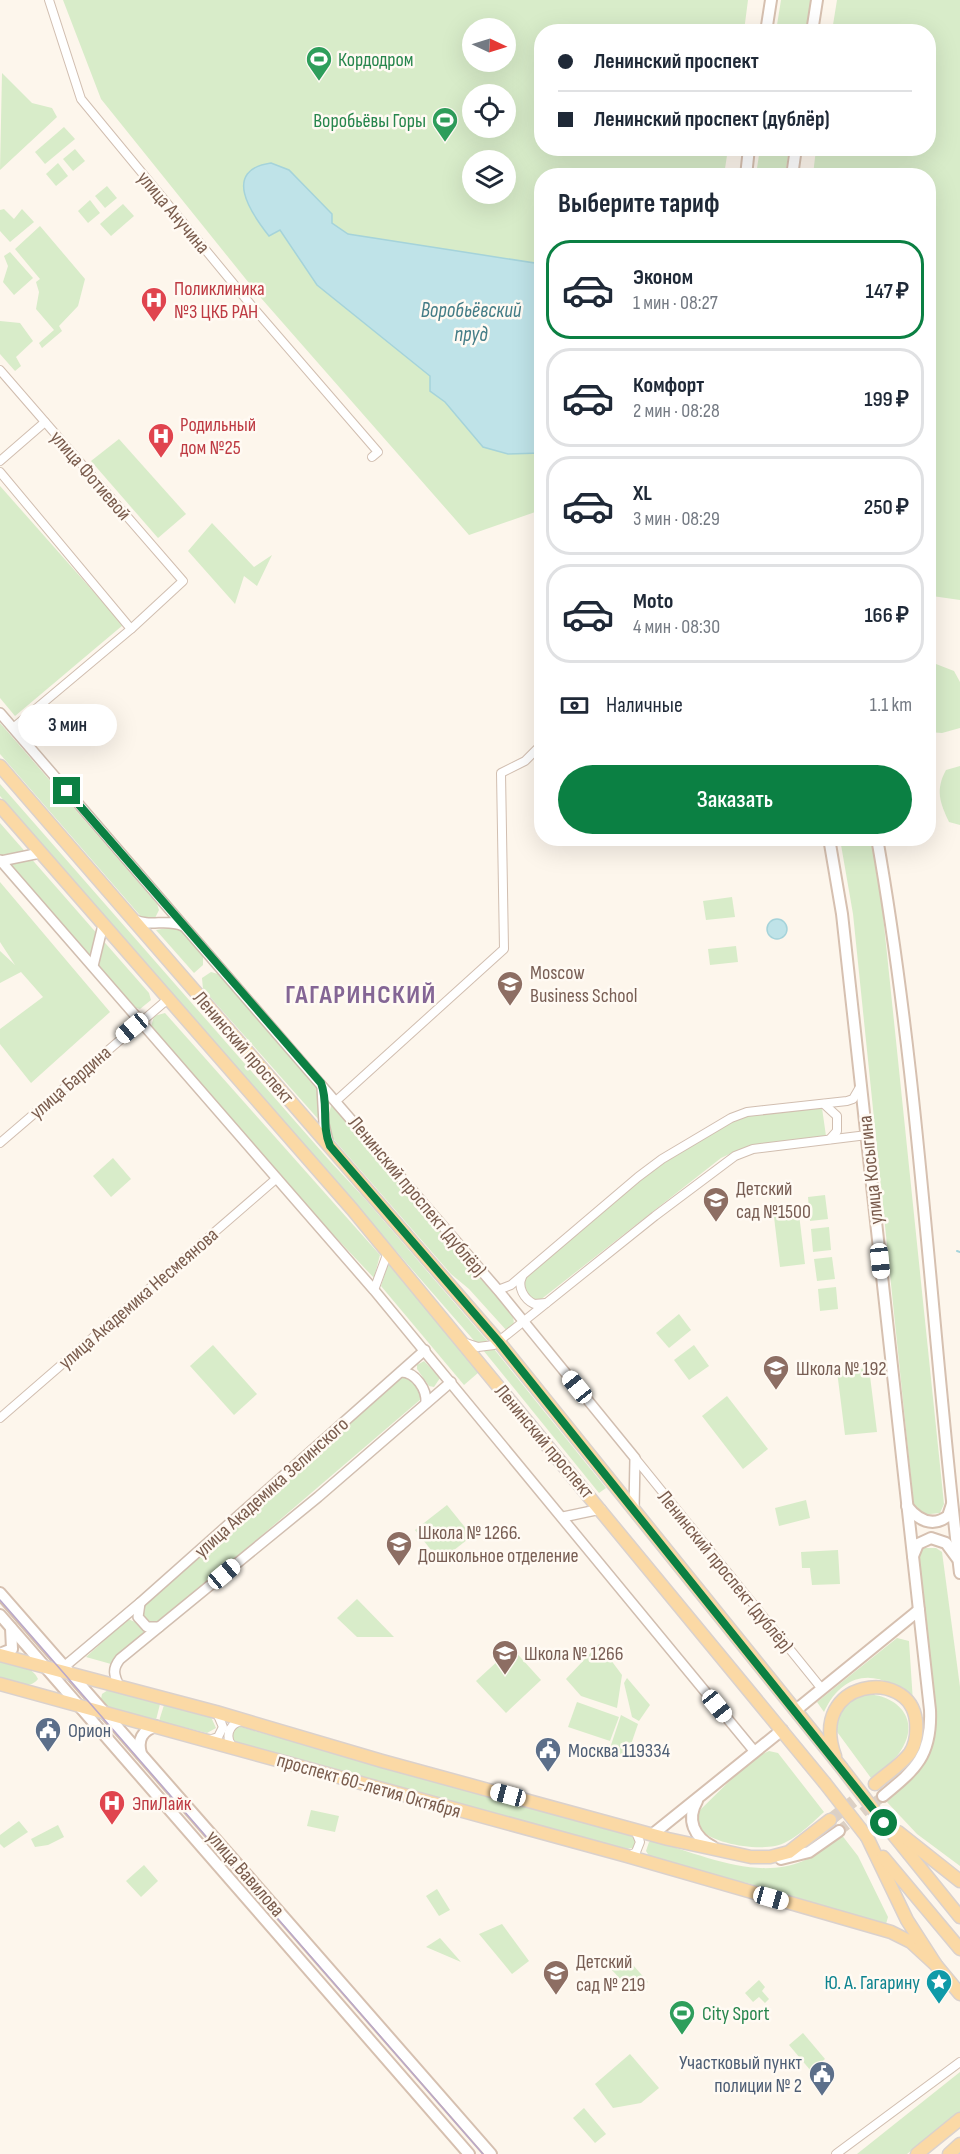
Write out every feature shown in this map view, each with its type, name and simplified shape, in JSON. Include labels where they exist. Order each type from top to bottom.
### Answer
[{"type":"main road","points":[[767,24],[771,0]]},
{"type":"main road","points":[[813,24],[817,0]]},
{"type":"main road","name":"Ленинский проспект","points":[[0,766],[499,1342],[960,1917]]},
{"type":"main road","name":"Ленинский проспект","points":[[0,806],[463,1341],[960,1949]]},
{"type":"main road","name":"улица Косыгина","points":[[830,846],[842,914],[927,1683]]},
{"type":"main road","points":[[878,846],[891,916],[913,1105],[960,1573]]},
{"type":"main road","points":[[907,1505],[921,1519],[934,1523],[948,1516],[953,1502]]},
{"type":"main road","points":[[913,1559],[918,1544],[931,1538],[946,1543],[958,1561]]},
{"type":"main road","name":"улица Вавилова","points":[[0,1593],[491,2154]]},
{"type":"main road","points":[[796,1710],[919,1610]]},
{"type":"main road","name":"улица Вавилова","points":[[0,1616],[469,2154]]},
{"type":"main road","points":[[0,1655],[12,1649],[11,1628]]},
{"type":"main road","name":"проспект 60-летия Октября","points":[[0,1655],[68,1670],[653,1834],[759,1858]]},
{"type":"main road","points":[[875,1784],[915,1750],[922,1739],[927,1712],[927,1683]]},
{"type":"main road","points":[[883,1796],[915,1769],[927,1747],[930,1721],[927,1683]]},
{"type":"main road","name":"проспект 60-летия Октября","points":[[0,1684],[627,1856],[891,1932],[911,1942],[936,1965]]},
{"type":"main road","points":[[841,1767],[831,1744],[829,1726],[832,1716],[844,1698],[869,1687],[893,1692],[912,1710],[916,1733],[912,1749],[902,1761]]},
{"type":"main road","points":[[142,1754],[141,1737],[144,1732],[156,1726]]},
{"type":"main road","points":[[653,1834],[782,1730]]},
{"type":"main road","points":[[701,1796],[692,1810],[692,1825],[701,1840],[727,1852]]},
{"type":"main road","points":[[759,1858],[789,1852],[830,1820]]},
{"type":"main road","points":[[884,1823],[960,1881]]},
{"type":"main road","points":[[759,1858],[796,1856],[819,1846],[839,1832]]},
{"type":"main road","points":[[867,1837],[907,1920],[936,1965],[960,1994]]},
{"type":"main road","points":[[917,2154],[960,2119]]},
{"type":"main road","points":[[949,2154],[960,2144]]},
{"type":"street","name":"улица Анучина","points":[[49,0],[81,99],[251,304],[378,452],[372,457]]},
{"type":"street","name":"улица Фотиевой","points":[[0,370],[183,581],[131,629]]},
{"type":"street","points":[[0,461],[45,422]]},
{"type":"street","points":[[0,472],[131,629],[12,728]]},
{"type":"street","name":"Ленинский проспект (дублёр)","points":[[0,713],[525,1322],[822,1689]]},
{"type":"street","points":[[336,1101],[504,949],[501,773],[525,761],[534,752]]},
{"type":"street","points":[[0,861],[40,853]]},
{"type":"street","points":[[0,861],[425,1350],[756,1752]]},
{"type":"street","points":[[133,919],[144,924],[172,922],[185,927]]},
{"type":"street","points":[[93,966],[103,925]]},
{"type":"street","name":"улица Бардина","points":[[0,1143],[168,999]]},
{"type":"street","points":[[321,1083],[324,1095],[325,1132],[330,1146]]},
{"type":"street","points":[[498,1290],[523,1276],[638,1177],[704,1132],[738,1114],[853,1099],[861,1085]]},
{"type":"street","points":[[824,1104],[837,1116],[837,1131],[829,1140]]},
{"type":"street","points":[[463,1341],[471,1346],[486,1347],[499,1342],[735,1156],[753,1149],[867,1135]]},
{"type":"street","name":"улица Академика Несмеянова","points":[[0,1418],[277,1178]]},
{"type":"street","points":[[374,1290],[388,1252]]},
{"type":"street","points":[[523,1276],[520,1285],[524,1296],[534,1304],[547,1303]]},
{"type":"street","name":"улица Академика Зелинского","points":[[68,1670],[140,1603],[425,1350]]},
{"type":"street","points":[[401,1372],[407,1372],[417,1380],[424,1389],[426,1403]]},
{"type":"street","name":"улица Академика Зелинского","points":[[119,1686],[114,1676],[114,1666],[146,1637],[318,1497],[451,1382]]},
{"type":"street","points":[[634,1510],[635,1458]]},
{"type":"street","points":[[563,1517],[601,1509]]},
{"type":"street","points":[[140,1603],[138,1617],[147,1627],[159,1627]]},
{"type":"street","points":[[127,1615],[137,1618],[146,1628],[146,1637]]},
{"type":"street","points":[[208,1741],[218,1737],[223,1727],[216,1712]]},
{"type":"street","points":[[234,1748],[228,1734],[233,1725],[243,1720]]},
{"type":"street","points":[[627,1856],[636,1852],[640,1842],[634,1828]]},
{"type":"street","points":[[836,2154],[960,2062]]},
{"type":"green space","points":[[63,0],[748,0],[745,24],[534,24],[534,156],[727,156],[725,168],[534,168],[534,512],[469,535],[261,298],[101,99]]},
{"type":"green space","points":[[781,0],[811,0],[807,24],[777,24]]},
{"type":"green space","points":[[837,0],[960,0],[960,600],[936,597],[936,168],[814,168],[815,156],[936,156],[936,24],[833,24]]},
{"type":"green space","points":[[2,73],[32,103],[52,108],[57,117],[0,170]]},
{"type":"green space","points":[[64,127],[75,139],[45,164],[35,152]]},
{"type":"green space","points":[[75,149],[85,161],[73,171],[63,159]]},
{"type":"green space","points":[[759,156],[788,156],[786,168],[757,168]]},
{"type":"green space","points":[[58,163],[68,176],[56,186],[46,174]]},
{"type":"green space","points":[[107,186],[117,198],[105,208],[95,196]]},
{"type":"green space","points":[[90,200],[100,213],[88,223],[78,211]]},
{"type":"green space","points":[[123,204],[134,216],[111,236],[100,224]]},
{"type":"green space","points":[[4,209],[14,219],[22,209],[34,222],[10,242],[0,231],[0,210]]},
{"type":"green space","points":[[40,226],[85,279],[78,306],[59,326],[62,331],[42,348],[39,343],[54,330],[36,309],[39,292],[36,282],[40,279],[15,249]]},
{"type":"green space","points":[[10,252],[33,278],[14,295],[3,282],[8,266],[4,256]]},
{"type":"green space","points":[[0,321],[20,323],[33,341],[16,357],[21,366],[15,371],[0,354]]},
{"type":"green space","points":[[119,439],[186,514],[158,538],[91,461]]},
{"type":"green space","points":[[0,486],[123,625],[15,716],[0,698]]},
{"type":"green space","points":[[212,523],[254,567],[272,555],[257,586],[244,576],[235,604],[188,551]]},
{"type":"green space","points":[[936,664],[954,671],[960,682],[960,728],[936,733]]},
{"type":"green space","points":[[0,723],[157,904],[159,910],[154,920],[144,920],[0,754]]},
{"type":"green space","points":[[960,766],[960,825],[949,822],[941,802],[940,790],[946,770]]},
{"type":"green space","points":[[0,784],[489,1343],[477,1344],[0,796]]},
{"type":"green space","points":[[0,823],[149,993],[151,1000],[140,1009],[133,1007],[0,855]]},
{"type":"green space","points":[[841,846],[874,846],[944,1504],[940,1513],[921,1515],[914,1508],[853,914]]},
{"type":"green space","points":[[0,882],[110,1012],[31,1083],[0,1044],[0,1029],[43,997],[21,972],[0,983],[0,951],[15,965],[0,942]]},
{"type":"green space","points":[[732,897],[735,917],[706,920],[703,901]]},
{"type":"green space","points":[[179,926],[203,954],[203,965],[194,973],[156,930]]},
{"type":"green space","points":[[736,946],[738,962],[710,965],[708,949]]},
{"type":"green space","points":[[211,972],[218,974],[322,1095],[319,1120],[203,989],[202,978]]},
{"type":"green space","points":[[165,1013],[380,1255],[374,1278],[310,1210],[151,1027],[154,1016]]},
{"type":"green space","points":[[332,1102],[513,1315],[514,1325],[507,1331],[469,1289],[451,1274],[329,1134],[328,1118]]},
{"type":"green space","points":[[822,1108],[826,1136],[757,1145],[721,1158],[539,1301],[533,1301],[523,1289],[522,1280],[600,1213],[658,1167],[688,1147],[717,1130],[754,1114]]},
{"type":"green space","points":[[113,1158],[131,1179],[111,1197],[93,1176]]},
{"type":"green space","points":[[825,1195],[828,1219],[810,1221],[808,1197]]},
{"type":"green space","points":[[799,1214],[805,1264],[780,1267],[774,1217]]},
{"type":"green space","points":[[829,1227],[831,1250],[813,1252],[811,1229]]},
{"type":"green space","points":[[832,1257],[835,1279],[817,1281],[814,1259]]},
{"type":"green space","points":[[388,1264],[479,1372],[464,1385],[381,1286]]},
{"type":"green space","points":[[836,1287],[838,1309],[820,1311],[818,1289]]},
{"type":"green space","points":[[679,1314],[691,1330],[669,1348],[656,1333]]},
{"type":"green space","points":[[213,1345],[257,1394],[234,1415],[190,1366]]},
{"type":"green space","points":[[694,1345],[709,1366],[689,1380],[674,1360]]},
{"type":"green space","points":[[494,1349],[606,1488],[599,1493],[483,1350]]},
{"type":"green space","points":[[424,1361],[440,1378],[434,1387],[429,1386],[417,1369],[417,1365]]},
{"type":"green space","points":[[869,1368],[877,1432],[845,1435],[837,1371]]},
{"type":"green space","points":[[404,1375],[411,1377],[423,1394],[421,1399],[157,1625],[150,1626],[140,1614],[142,1604]]},
{"type":"green space","points":[[727,1396],[768,1449],[743,1469],[702,1416]]},
{"type":"green space","points":[[806,1500],[810,1518],[779,1526],[775,1508]]},
{"type":"green space","points":[[447,1505],[472,1536],[440,1561],[415,1530]]},
{"type":"green space","points":[[922,1548],[936,1548],[942,1552],[960,1687],[960,1866],[917,1834],[887,1802],[926,1761],[934,1741],[936,1728],[918,1553]]},
{"type":"green space","points":[[838,1550],[840,1584],[812,1585],[810,1568],[802,1568],[801,1552]]},
{"type":"green space","points":[[357,1599],[394,1637],[357,1637],[337,1618]]},
{"type":"green space","points":[[128,1619],[135,1622],[144,1632],[111,1664],[86,1657]]},
{"type":"green space","points":[[897,1638],[909,1641],[913,1702],[889,1683],[865,1678],[842,1687],[824,1712],[817,1702]]},
{"type":"green space","points":[[599,1644],[622,1675],[617,1708],[581,1696],[566,1679]]},
{"type":"green space","points":[[512,1648],[541,1680],[506,1713],[476,1681]]},
{"type":"green space","points":[[0,1661],[27,1668],[38,1679],[34,1683],[25,1685],[0,1678]]},
{"type":"green space","points":[[627,1678],[650,1705],[639,1721],[632,1717],[624,1683]]},
{"type":"green space","points":[[108,1690],[160,1704],[156,1720],[106,1706],[101,1699],[102,1694]]},
{"type":"green space","points":[[862,1694],[886,1698],[895,1703],[907,1719],[909,1729],[900,1752],[871,1778],[835,1729],[838,1717],[844,1708]]},
{"type":"green space","points":[[577,1702],[619,1717],[610,1741],[568,1727]]},
{"type":"green space","points":[[164,1705],[211,1717],[216,1728],[207,1733],[159,1721]]},
{"type":"green space","points":[[621,1715],[638,1724],[626,1759],[609,1751]]},
{"type":"green space","points":[[237,1726],[630,1834],[634,1836],[636,1844],[633,1848],[626,1849],[235,1742],[230,1732]]},
{"type":"green space","points":[[769,1751],[778,1753],[824,1812],[795,1837],[775,1846],[735,1845],[715,1839],[699,1829],[699,1811],[752,1759]]},
{"type":"green space","points":[[311,1810],[339,1816],[335,1832],[307,1826]]},
{"type":"green space","points":[[19,1821],[28,1832],[4,1848],[0,1844],[0,1835]]},
{"type":"green space","points":[[58,1825],[64,1837],[48,1845],[35,1847],[31,1839]]},
{"type":"green space","points":[[841,1834],[858,1856],[888,1917],[886,1924],[747,1883],[724,1879],[649,1856],[646,1851],[649,1842],[654,1841],[728,1863],[766,1868],[785,1866],[808,1859]]},
{"type":"green space","points":[[144,1865],[158,1881],[141,1897],[126,1881]]},
{"type":"green space","points":[[437,1889],[450,1910],[439,1916],[426,1896]]},
{"type":"green space","points":[[502,1924],[529,1961],[512,1974],[479,1934]]},
{"type":"green space","points":[[440,1938],[461,1962],[426,1947]]},
{"type":"green space","points":[[625,1956],[648,1982],[634,1994],[611,1969]]},
{"type":"green space","points":[[759,1980],[765,1987],[762,1991],[769,1999],[765,2003],[759,1997],[753,2002],[745,1993]]},
{"type":"green space","points":[[803,2033],[825,2059],[811,2071],[789,2045]]},
{"type":"green space","points":[[630,2054],[659,2088],[641,2103],[613,2108],[595,2084]]},
{"type":"green space","points":[[960,2072],[960,2112],[907,2154],[857,2154]]},
{"type":"green space","points":[[584,2108],[606,2134],[595,2143],[573,2118]]},
{"type":"water","name":"Воробьёвский пруд","points":[[271,163],[289,170],[332,214],[332,223],[348,234],[534,263],[534,453],[508,454],[483,447],[445,402],[430,391],[430,376],[317,285],[280,230],[269,236],[254,215],[245,193],[244,183],[247,174],[256,167]]},
{"type":"water","points":[[777,919],[784,922],[787,929],[784,936],[777,939],[770,936],[767,929],[770,922]]},
{"type":"tunnel","points":[[830,1820],[875,1784]]},
{"type":"tunnel","points":[[839,1831],[883,1796]]},
{"type":"tram line","points":[[0,1600],[483,2154]]},
{"type":"place","name":"Кордодром","points":[[319,82]]},
{"type":"place","name":"Воробьёвы Горы","points":[[445,143]]},
{"type":"place","name":"Поликлиника №3 ЦКБ РАН","points":[[154,323]]},
{"type":"place","name":"Родильный дом №25","points":[[161,459]]},
{"type":"place","name":"Moscow Business School","points":[[510,1007]]},
{"type":"place","name":"Детский сад №1500","points":[[716,1223]]},
{"type":"place","name":"Школа № 192","points":[[776,1391]]},
{"type":"place","name":"Школа № 1266. Дошкольное отделение","points":[[399,1567]]},
{"type":"place","name":"Школа № 1266","points":[[505,1676]]},
{"type":"place","name":"Орион","points":[[48,1753]]},
{"type":"place","name":"Москва 119334","points":[[548,1773]]},
{"type":"place","name":"ЭпиЛайк","points":[[112,1826]]},
{"type":"place","name":"Детский сад № 219","points":[[556,1996]]},
{"type":"place","name":"Ю. А. Гагарину","points":[[939,2005]]},
{"type":"place","name":"City Sport","points":[[682,2036]]},
{"type":"place","name":"Участковый пункт полиции № 2","points":[[822,2097]]},
{"type":"district","name":"ГАГАРИНСКИЙ","points":[[361,994]]},
{"type":"route","points":[[67,791],[321,1083],[324,1095],[325,1132],[330,1146],[499,1342],[796,1710],[884,1823]]}]
